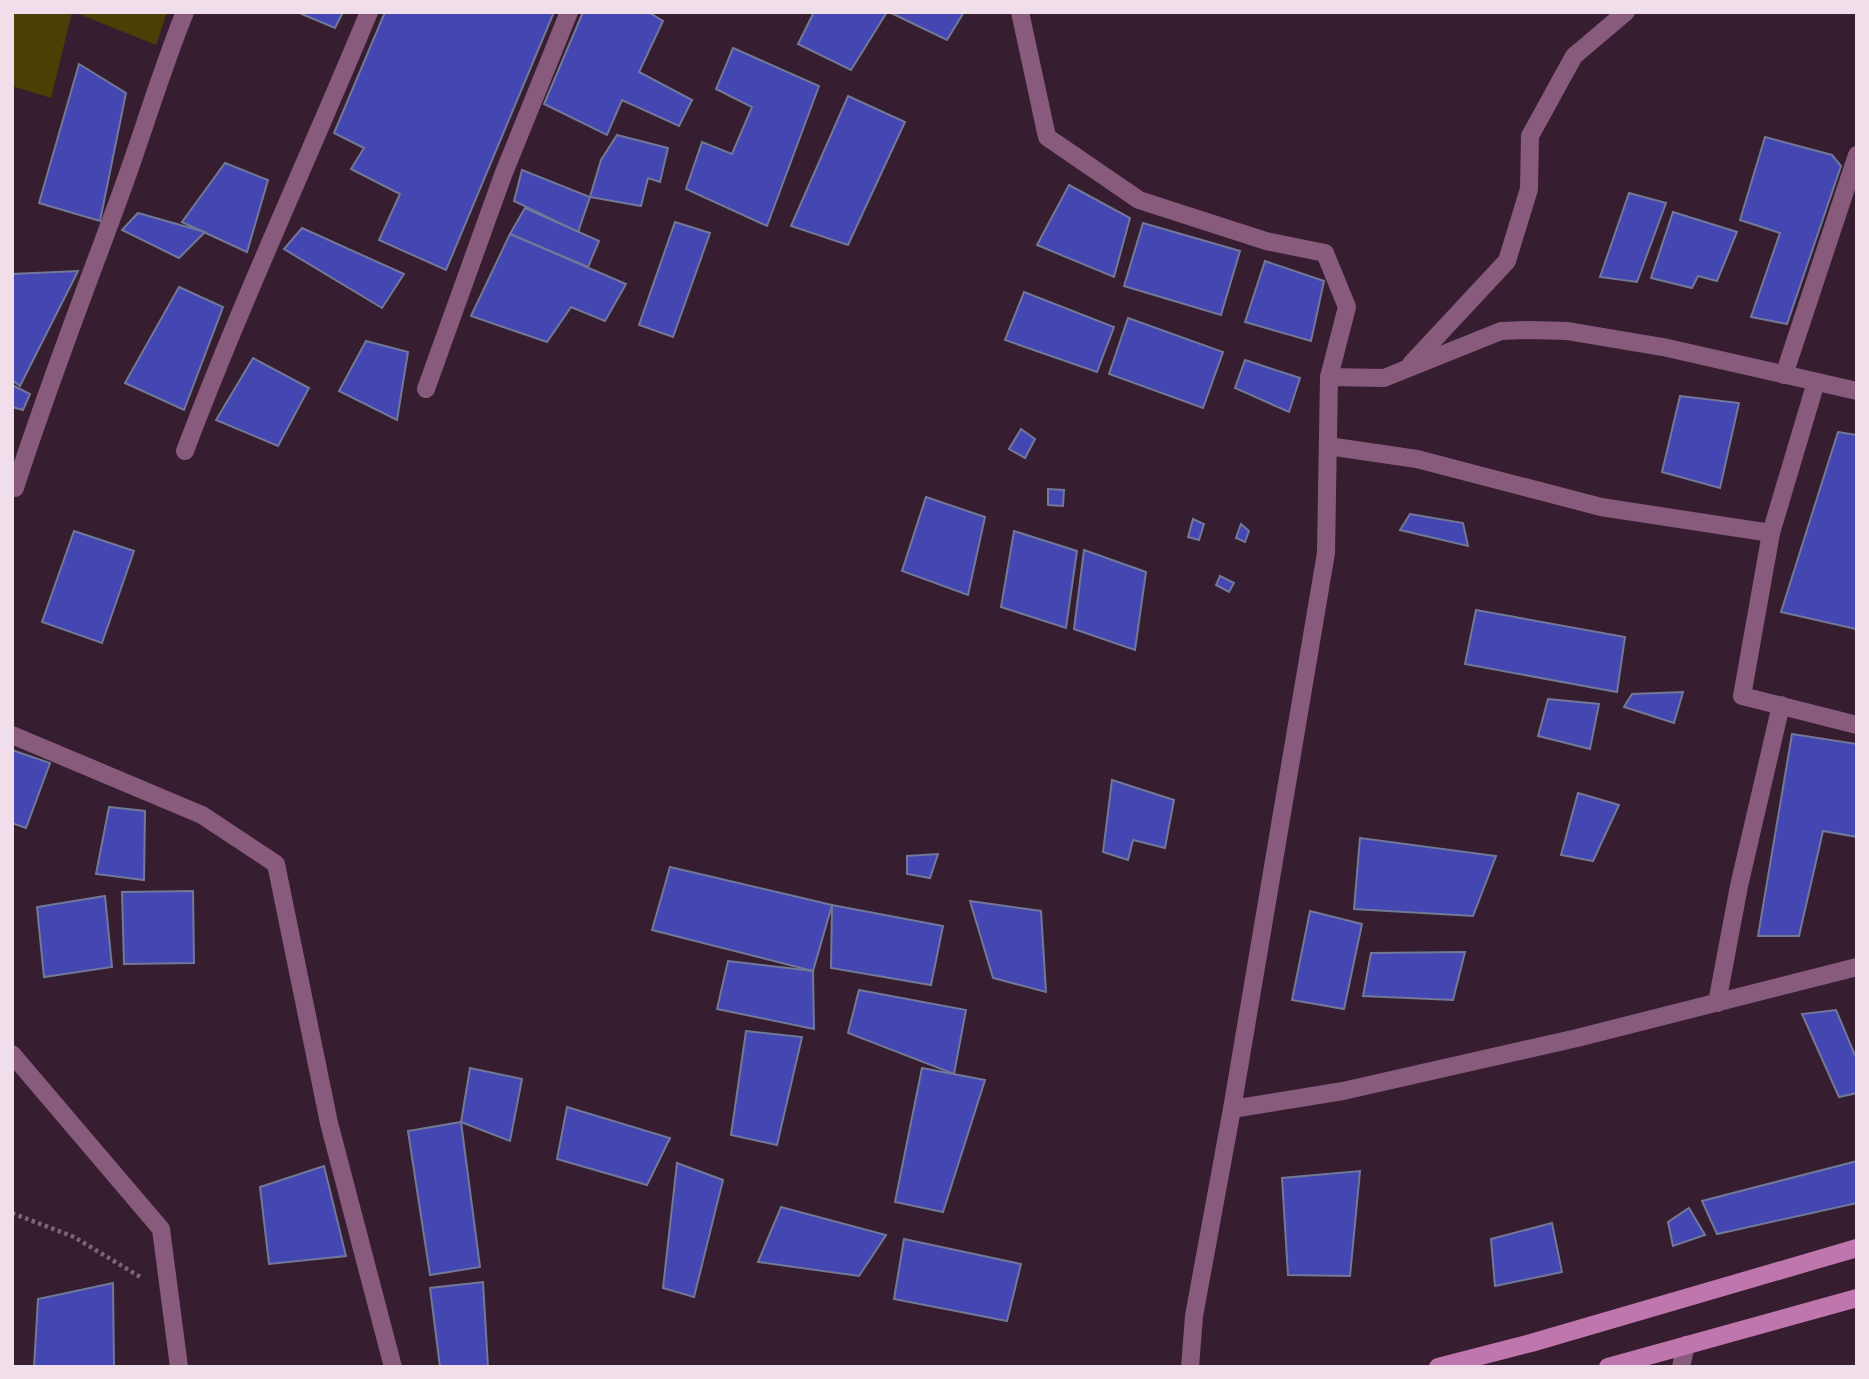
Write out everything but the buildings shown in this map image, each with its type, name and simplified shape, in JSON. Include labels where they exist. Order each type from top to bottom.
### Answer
[{"type":"main road","points":[[1438,1367],[1531,1343],[1857,1248]]},
{"type":"main road","points":[[1608,1367],[1857,1298]]},
{"type":"street","points":[[15,488],[43,400],[122,191],[185,12]]},
{"type":"street","points":[[185,451],[225,346],[369,12]]},
{"type":"street","points":[[426,389],[503,175],[569,12]]},
{"type":"street","points":[[1020,12],[1047,137],[1139,200],[1266,241],[1325,253],[1347,307],[1329,377],[1326,553],[1232,1109],[1194,1316],[1190,1367]]},
{"type":"street","points":[[1406,369],[1507,261],[1529,189],[1530,136],[1574,56],[1626,12]]},
{"type":"street","points":[[1784,375],[1857,155]]},
{"type":"street","points":[[1329,377],[1384,378],[1501,331],[1568,331],[1662,347],[1857,391]]},
{"type":"street","points":[[1816,382],[1771,533],[1742,696],[1857,725]]},
{"type":"street","points":[[1328,446],[1416,459],[1601,507],[1771,533]]},
{"type":"street","points":[[1717,1003],[1739,886],[1781,705]]},
{"type":"street","points":[[12,735],[202,815],[276,864],[328,1123],[393,1367]]},
{"type":"street","points":[[1232,1109],[1343,1091],[1577,1038],[1857,967]]},
{"type":"street","points":[[12,1054],[161,1229],[179,1367]]},
{"type":"street","points":[[1681,1367],[1686,1345]]},
{"type":"path","points":[[12,1213],[74,1237],[170,1296]]},
{"type":"shaded area","points":[[12,12],[72,12],[51,98],[12,86]]},
{"type":"shaded area","points":[[74,12],[167,12],[156,45]]}]
